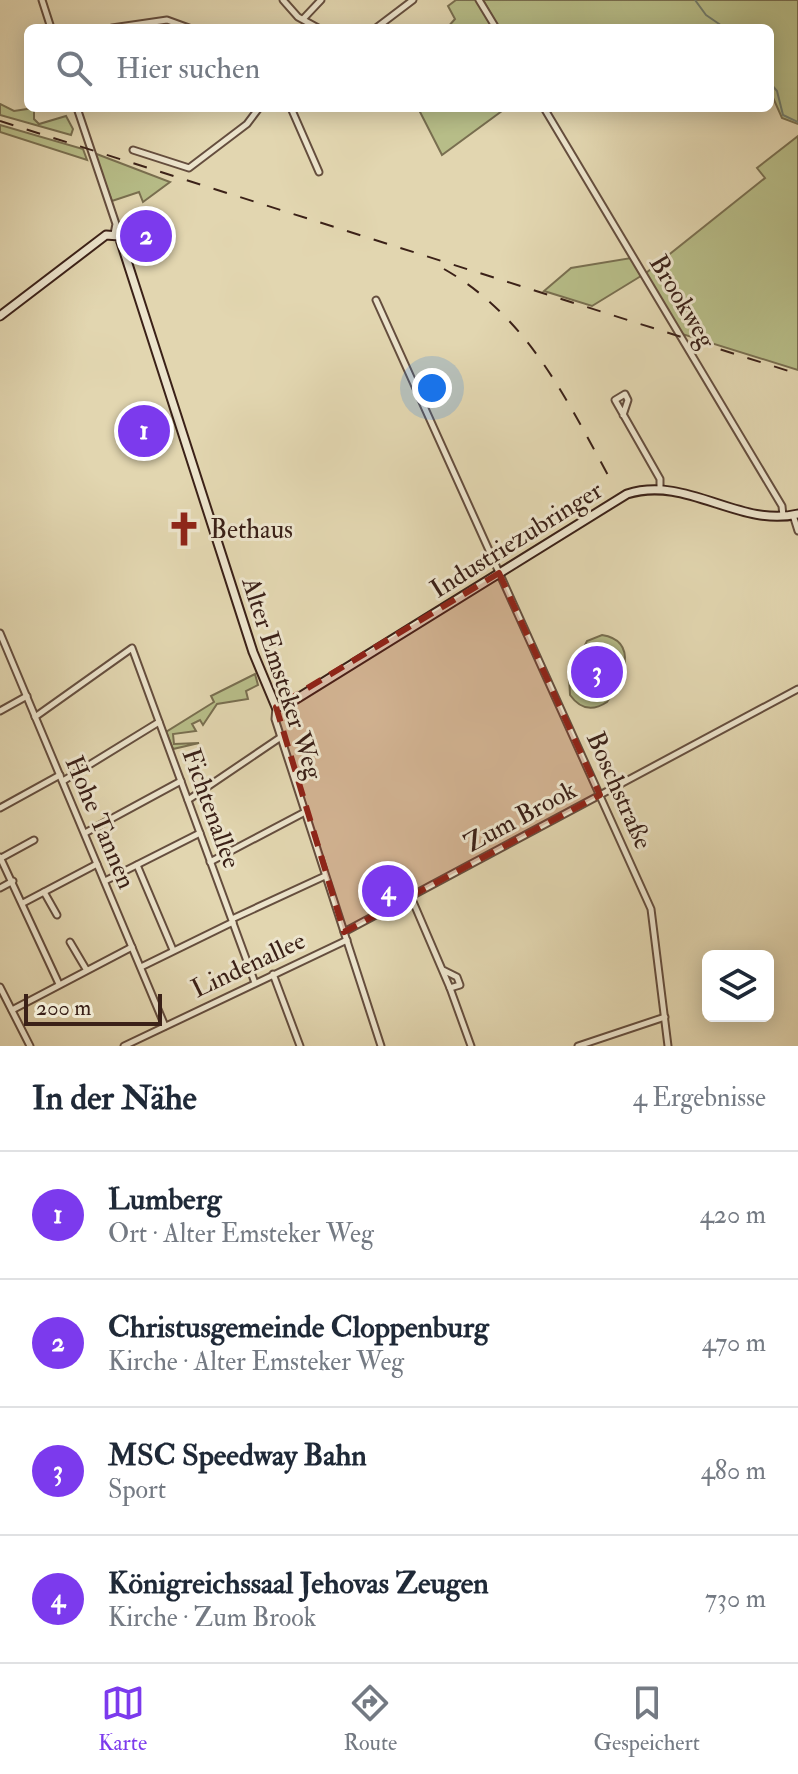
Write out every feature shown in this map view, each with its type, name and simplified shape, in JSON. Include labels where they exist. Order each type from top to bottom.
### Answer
[{"type":"street","points":[[42,0],[50,24]]},
{"type":"street","points":[[283,0],[312,24]]},
{"type":"street","points":[[304,18],[321,0]]},
{"type":"street","points":[[381,24],[413,0]]},
{"type":"street","points":[[479,0],[494,24]]},
{"type":"street","points":[[140,24],[167,20],[178,24]]},
{"type":"street","points":[[0,316],[106,235],[114,234],[116,224],[78,112]]},
{"type":"street","points":[[133,150],[189,168],[247,124],[256,112]]},
{"type":"street","points":[[293,112],[319,172]]},
{"type":"street","name":"Brookweg","points":[[546,112],[765,476],[783,516]]},
{"type":"street","name":"Alter Emsteker Weg","points":[[114,234],[121,240],[248,637],[276,707],[281,737],[381,1046]]},
{"type":"street","name":"Boschstraße","points":[[376,300],[651,909],[668,1046]]},
{"type":"street","points":[[623,415],[660,479],[660,488]]},
{"type":"street","name":"Industriezubringer","points":[[276,707],[285,706],[627,494],[660,488],[783,516],[795,514]]},
{"type":"street","points":[[795,514],[798,531]]},
{"type":"street","name":"Hohe Tannen","points":[[0,633],[165,1026]]},
{"type":"street","name":"Fichtenallee","points":[[35,717],[132,648],[255,983]]},
{"type":"street","name":"Zum Brook","points":[[344,932],[798,689]]},
{"type":"street","points":[[0,711],[27,696]]},
{"type":"street","points":[[0,808],[61,778],[159,722]]},
{"type":"street","points":[[188,800],[281,737]]},
{"type":"street","points":[[85,833],[181,781]]},
{"type":"street","points":[[210,862],[305,812]]},
{"type":"street","points":[[105,882],[200,833]]},
{"type":"street","points":[[34,840],[0,858],[59,984]]},
{"type":"street","points":[[23,903],[97,864]]},
{"type":"street","points":[[137,865],[173,950]]},
{"type":"street","points":[[141,967],[325,876]]},
{"type":"street","points":[[0,888],[13,881]]},
{"type":"street","points":[[44,892],[57,915]]},
{"type":"street","points":[[411,897],[443,970],[471,1046]]},
{"type":"street","name":"Lindenallee","points":[[124,1046],[347,940]]},
{"type":"street","points":[[70,942],[86,969]]},
{"type":"street","points":[[12,1010],[132,947]]},
{"type":"street","points":[[443,970],[457,977],[460,985],[450,988]]},
{"type":"street","points":[[273,974],[300,1046]]},
{"type":"street","points":[[0,987],[30,1046]]},
{"type":"street","points":[[0,1004],[7,1000]]},
{"type":"street","points":[[578,1046],[665,1017]]},
{"type":"highlighted area","points":[[499,573],[600,795],[344,932],[275,715],[276,707]]},
{"type":"green space","points":[[456,0],[477,0],[492,24],[451,24],[455,19],[448,6]]},
{"type":"green space","points":[[483,0],[798,0],[798,124],[782,118],[774,100],[774,24],[497,24]]},
{"type":"green space","points":[[0,104],[14,111],[34,112],[34,119],[39,124],[66,116],[73,129],[71,135],[0,115]]},
{"type":"green space","points":[[420,112],[501,112],[442,155]]},
{"type":"green space","points":[[0,125],[83,149],[87,160],[0,132]]},
{"type":"green space","points":[[798,136],[798,370],[682,334],[646,273],[765,178],[757,168]]},
{"type":"green space","points":[[94,153],[170,182],[143,202],[139,192],[112,201]]},
{"type":"green space","points":[[631,258],[641,276],[592,306],[544,291],[571,268]]},
{"type":"green space","points":[[602,635],[621,645],[625,663],[618,684],[607,702],[587,708],[570,695],[569,676],[587,641]]},
{"type":"green space","points":[[255,674],[258,685],[246,691],[248,699],[217,704],[203,725],[200,720],[192,724],[196,731],[173,734],[174,744],[199,743],[173,749],[166,732],[214,702],[211,696]]},
{"type":"waterway","points":[[695,0],[706,15],[719,24]]},
{"type":"waterway","points":[[774,88],[783,115],[798,122]]},
{"type":"railway","points":[[0,121],[798,374]]},
{"type":"railway","points":[[444,269],[474,289],[523,337],[563,394],[614,486]]},
{"type":"place","name":"Christusgemeinde Cloppenburg","points":[[146,236]]},
{"type":"place","name":"Lumberg","points":[[144,431]]},
{"type":"place","name":"Bethaus","points":[[184,529]]},
{"type":"place","name":"MSC Speedway Bahn","points":[[597,672]]},
{"type":"place","name":"Königreichssaal Jehovas Zeugen","points":[[388,891]]}]
